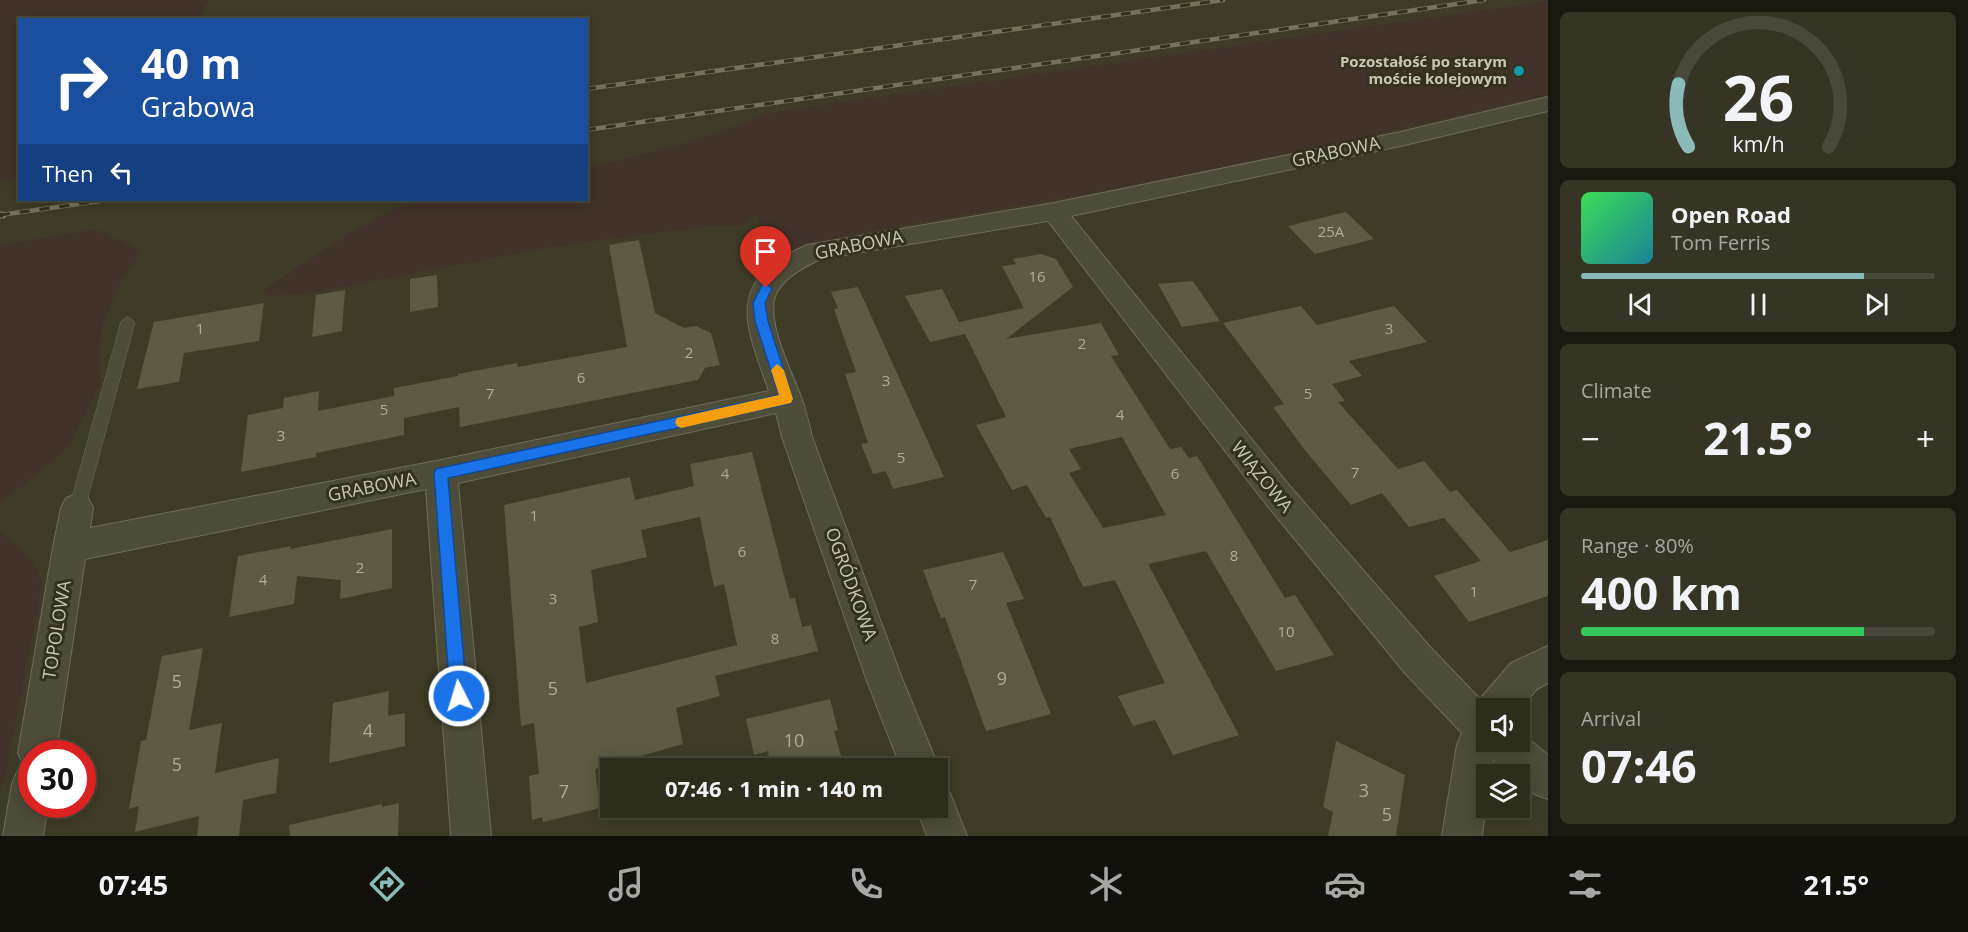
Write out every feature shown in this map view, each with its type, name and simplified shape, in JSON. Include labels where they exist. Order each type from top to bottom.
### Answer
[{"type":"street","name":"GRABOWA","points":[[70,547],[441,473],[787,399],[761,321],[759,303],[766,288],[779,271],[816,251],[1054,211],[1396,140],[1548,104]]},
{"type":"street","name":"WIĄZOWA","points":[[1054,211],[1205,406],[1298,521],[1449,694],[1476,715]]},
{"type":"street","name":"OGRÓDKOWA","points":[[787,399],[797,436],[877,658],[916,758]]},
{"type":"street","points":[[441,473],[471,836]]},
{"type":"street","name":"TOPOLOWA","points":[[39,740],[77,508]]},
{"type":"street","points":[[1509,698],[1524,676],[1548,664]]},
{"type":"street","points":[[1462,836],[1476,745]]},
{"type":"street","name":"WIĄZOWA","points":[[1518,752],[1548,780]]},
{"type":"street","points":[[23,836],[26,818]]},
{"type":"street","points":[[940,818],[947,836]]},
{"type":"lane","points":[[77,508],[128,322]]},
{"type":"shaded area","points":[[0,0],[209,0],[199,18],[18,18],[18,177],[0,180]]},
{"type":"shaded area","points":[[1548,1],[1548,95],[1163,179],[898,226],[773,253],[755,215],[743,225],[708,226],[557,246],[309,293],[270,296],[265,289],[350,233],[401,205],[424,201],[588,201],[588,169],[696,140],[773,112]]},
{"type":"shaded area","points":[[95,229],[142,251],[120,283],[101,327],[99,386],[67,448],[1,501],[0,508],[0,245]]},
{"type":"shaded area","points":[[0,531],[32,560],[42,584],[6,774],[0,791]]},
{"type":"building","points":[[1346,212],[1374,239],[1315,254],[1288,226]]},
{"type":"building","points":[[639,240],[655,313],[684,328],[696,326],[711,333],[720,365],[705,368],[698,380],[460,427],[459,407],[404,418],[404,435],[316,453],[316,457],[241,472],[248,415],[283,408],[284,398],[319,391],[318,411],[394,396],[394,388],[458,376],[458,374],[517,363],[518,367],[627,347],[609,245]]},
{"type":"building","points":[[1041,254],[1056,259],[1073,287],[1006,339],[1101,323],[1119,355],[1111,356],[1170,449],[1181,447],[1189,458],[1197,456],[1285,598],[1295,595],[1334,655],[1276,671],[1206,551],[1148,564],[1239,735],[1173,755],[1155,720],[1133,726],[1118,696],[1165,683],[1115,580],[1083,587],[1050,517],[1046,518],[1027,485],[1012,490],[976,425],[1006,417],[959,322],[1024,308],[1002,266],[1016,264],[1013,259]],"holes":[[[1122,437],[1166,515],[1103,528],[1069,473],[1081,469],[1069,449]]]},
{"type":"building","points":[[437,275],[438,307],[410,312],[410,279]]},
{"type":"building","points":[[1193,281],[1220,321],[1182,327],[1158,284]]},
{"type":"building","points":[[858,287],[944,477],[893,489],[886,471],[873,474],[861,444],[868,443],[845,374],[856,372],[834,309],[838,308],[831,292]]},
{"type":"building","points":[[942,289],[965,334],[930,342],[905,296]]},
{"type":"building","points":[[345,290],[342,331],[312,337],[316,295]]},
{"type":"building","points":[[264,303],[259,341],[184,353],[179,382],[137,389],[154,322]]},
{"type":"building","points":[[1301,306],[1317,325],[1394,306],[1427,342],[1349,361],[1362,376],[1332,384],[1345,401],[1338,402],[1398,469],[1424,461],[1450,492],[1457,490],[1510,552],[1548,540],[1548,596],[1469,622],[1434,576],[1481,561],[1444,518],[1409,527],[1382,493],[1351,505],[1304,449],[1273,407],[1284,404],[1223,323]]},
{"type":"building","points":[[752,452],[790,599],[795,598],[802,627],[811,625],[818,651],[715,676],[720,696],[676,708],[683,744],[634,758],[600,758],[600,768],[595,769],[600,808],[543,822],[542,817],[532,820],[529,776],[539,774],[534,723],[521,726],[504,505],[630,477],[635,500],[694,486],[690,464]],"holes":[[[700,517],[714,587],[724,584],[737,645],[586,683],[579,627],[598,622],[591,570],[647,557],[641,530]]]},
{"type":"building","points":[[392,529],[392,588],[340,599],[341,580],[297,576],[294,604],[229,617],[238,556],[291,546],[290,549]]},
{"type":"building","points":[[1003,552],[1024,599],[1006,603],[1051,714],[986,731],[945,617],[941,618],[923,570]]},
{"type":"building","points":[[203,648],[189,730],[222,723],[215,773],[279,758],[276,793],[243,800],[239,836],[197,836],[199,816],[135,832],[139,806],[129,809],[141,741],[146,740],[162,656]]},
{"type":"building","points":[[389,691],[388,716],[405,713],[405,746],[329,763],[333,703]]},
{"type":"building","points":[[830,699],[838,730],[834,731],[842,758],[769,758],[768,751],[754,755],[746,719]]},
{"type":"building","points":[[1336,741],[1405,775],[1396,836],[1328,836],[1333,812],[1323,807]]},
{"type":"building","points":[[399,803],[398,836],[290,836],[289,825],[382,804],[382,807]]},
{"type":"railway","points":[[588,89],[1223,0]]},
{"type":"railway","points":[[588,130],[1484,0]]},
{"type":"railway","points":[[3,215],[0,215],[100,201]]},
{"type":"slow traffic","points":[[681,422],[787,399],[777,370]]},
{"type":"place","name":"Pozostałość po starym moście kolejowym","points":[[1519,71]]},
{"type":"route","points":[[459,696],[442,509],[441,473],[787,399],[761,321],[759,303],[766,288]]}]
